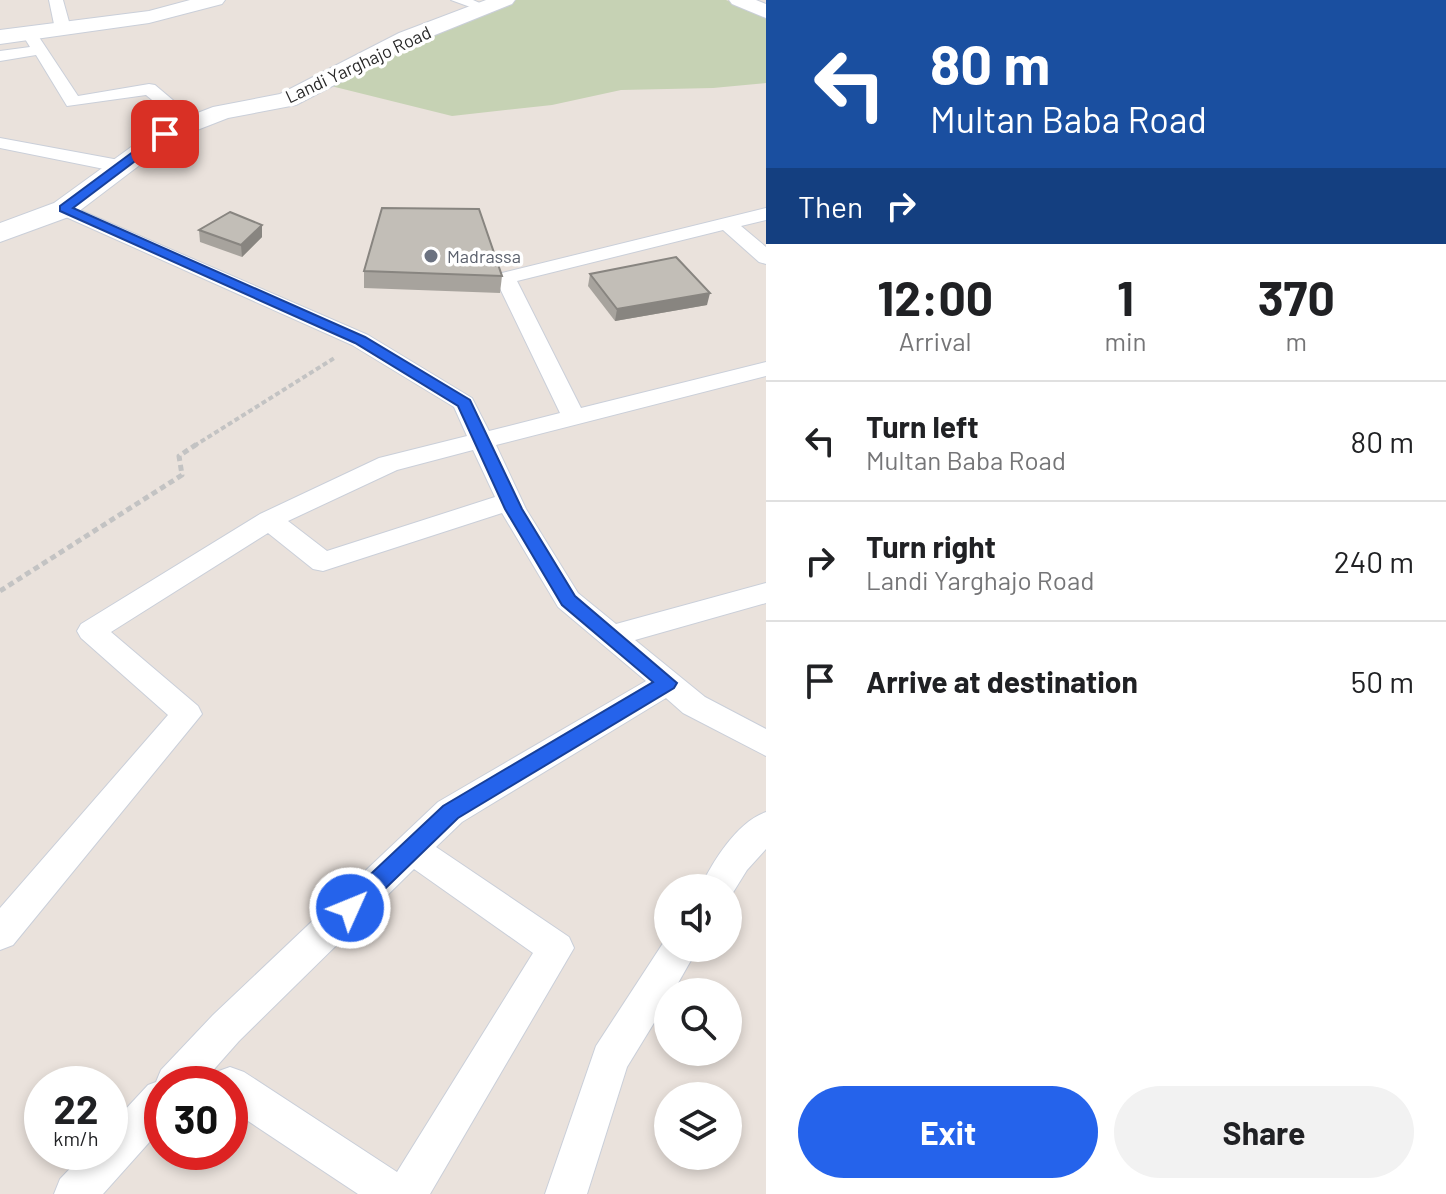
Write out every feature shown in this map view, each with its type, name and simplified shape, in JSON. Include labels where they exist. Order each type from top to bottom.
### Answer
[{"type":"street","points":[[56,0],[63,29]]},
{"type":"street","points":[[0,56],[63,29],[149,17],[215,0]]},
{"type":"street","points":[[458,0],[495,4]]},
{"type":"street","points":[[739,0],[766,12]]},
{"type":"street","name":"Landi Yarghajo Road","points":[[0,233],[64,209],[165,134],[222,112],[287,100],[407,38],[495,4]]},
{"type":"street","points":[[0,37],[35,42],[73,102],[149,89],[191,123]]},
{"type":"street","points":[[0,143],[119,166]]},
{"type":"street","points":[[64,209],[360,340],[464,403],[510,501],[568,600],[694,705],[766,744]]},
{"type":"street","points":[[573,416],[505,278],[766,214]]},
{"type":"street","points":[[726,223],[766,258]]},
{"type":"street","points":[[0,934],[187,714],[91,631],[269,520],[388,464],[766,369]]},
{"type":"street","points":[[269,520],[323,562],[510,501]]},
{"type":"street","points":[[611,636],[766,593]]},
{"type":"street","points":[[191,1066],[226,1028],[450,812],[667,683]]},
{"type":"street","points":[[726,874],[766,826]]},
{"type":"street","points":[[407,1194],[556,948],[412,849]]},
{"type":"street","points":[[566,1194],[610,1059],[671,962]]},
{"type":"street","points":[[248,1098],[394,1194]]},
{"type":"street","points":[[75,1194],[144,1119]]},
{"type":"path","points":[[0,591],[182,475],[179,456],[360,340]]},
{"type":"green space","points":[[515,0],[726,0],[766,18],[766,83],[713,88],[621,90],[552,105],[452,116],[327,85],[423,36]]},
{"type":"building","name":"Madrassa","points":[[382,208],[479,209],[502,276],[364,271]]},
{"type":"building","points":[[230,212],[262,225],[241,245],[199,230]]},
{"type":"building","points":[[676,257],[710,293],[617,309],[590,274]]},
{"type":"place","name":"Madrassa","points":[[431,256]]},
{"type":"route","points":[[165,134],[64,209],[360,340],[464,403],[513,509],[568,600],[667,683],[450,812],[350,908]]}]
